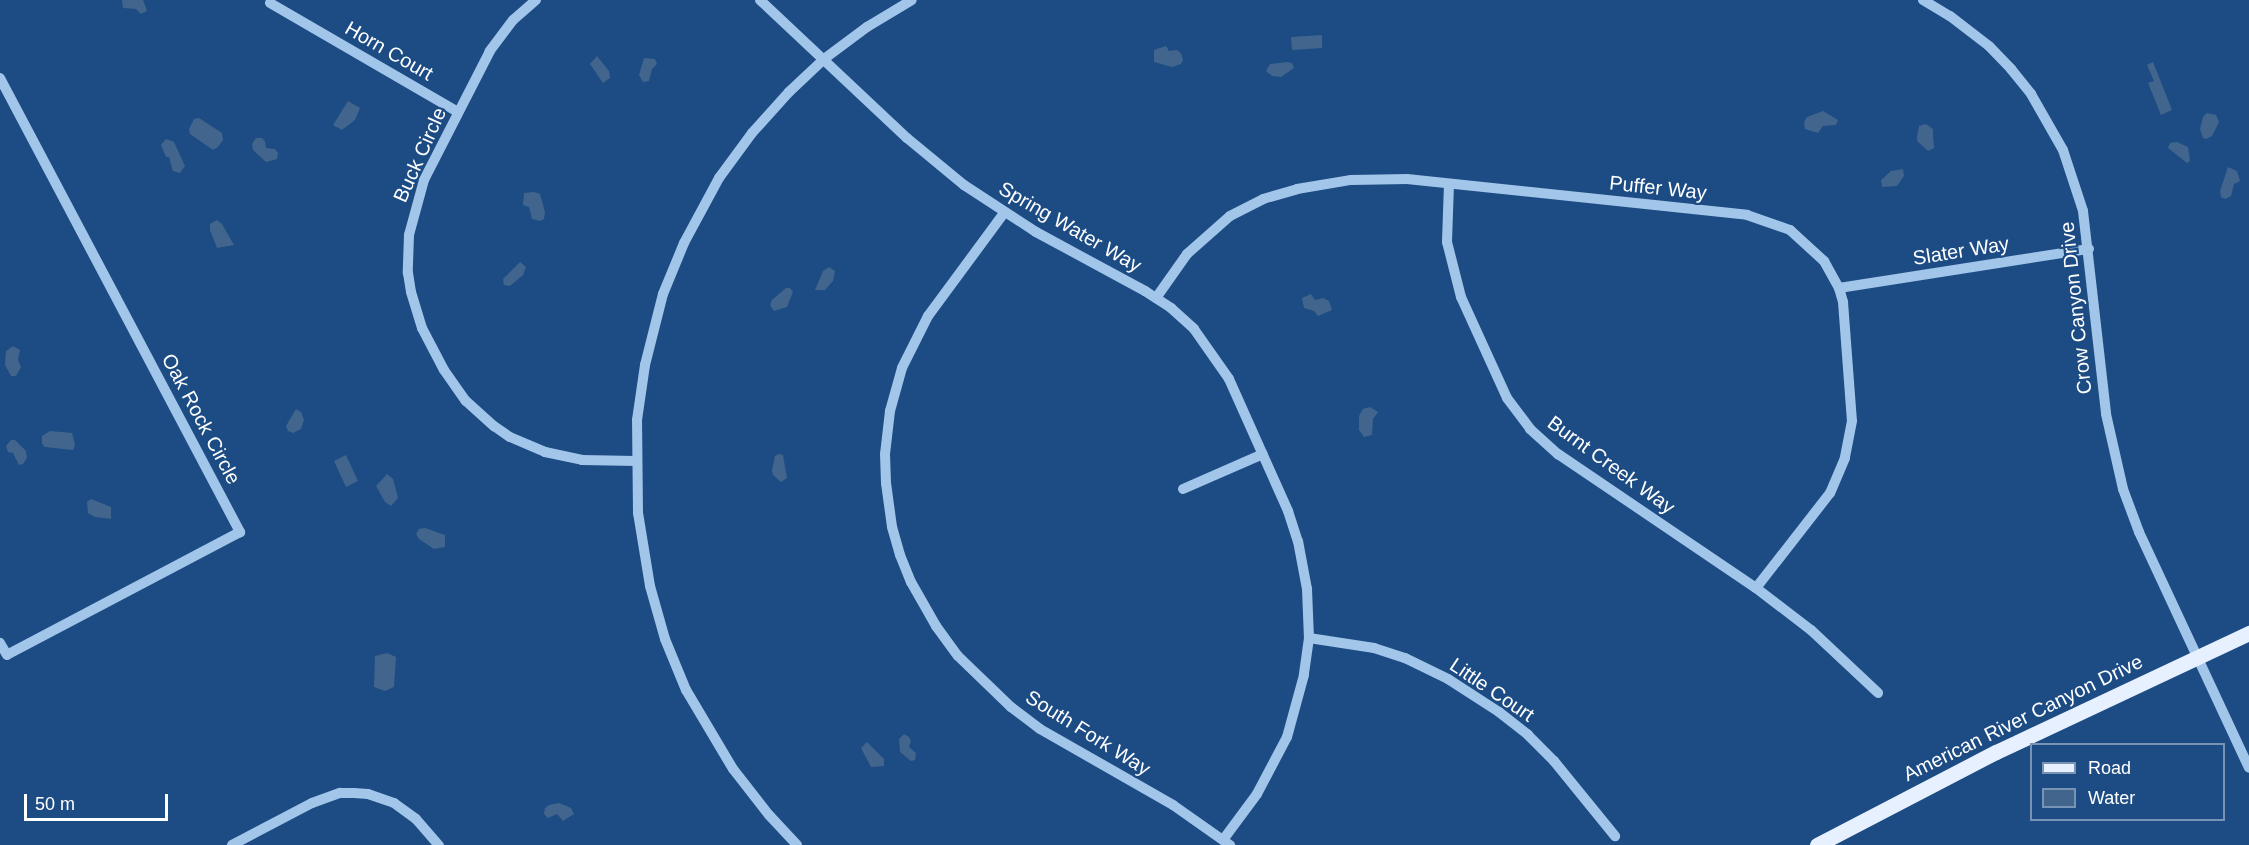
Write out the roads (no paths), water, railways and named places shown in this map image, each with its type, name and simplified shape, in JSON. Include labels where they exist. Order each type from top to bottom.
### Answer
[{"type":"main road","name":"American River Canyon Drive","points":[[1817,845],[2001,750],[2249,633]]},
{"type":"street","name":"Buck Circle","points":[[536,0],[513,20],[490,51],[424,180],[409,235],[408,273],[422,328],[444,370],[466,401],[510,437],[544,452],[582,460],[636,461]]},
{"type":"street","points":[[760,0],[824,59]]},
{"type":"street","points":[[797,845],[769,815],[733,770],[686,690],[665,639],[650,586],[638,513],[636,461],[645,366],[663,294],[684,243],[719,178],[752,133],[789,92],[824,59],[867,27],[912,0]]},
{"type":"street","name":"Crow Canyon Drive","points":[[1923,0],[1950,16],[1989,46],[2031,94],[2049,121],[2075,180],[2089,249],[2111,445],[2123,489],[2139,532],[2249,768]]},
{"type":"street","name":"Horn Court","points":[[270,3],[458,112]]},
{"type":"street","name":"Spring Water Way","points":[[824,59],[925,154],[1004,213],[1156,298],[1194,329],[1213,352],[1229,378],[1298,541],[1307,589],[1309,638],[1305,675],[1287,737],[1257,794],[1226,842]]},
{"type":"street","name":"Oak Rock Circle","points":[[0,78],[240,532],[8,655],[0,643]]},
{"type":"street","name":"Puffer Way","points":[[1156,298],[1200,240],[1230,216],[1263,199],[1306,187],[1351,180],[1388,178],[1762,218],[1790,230],[1803,238],[1824,261],[1839,288],[1843,302],[1853,402],[1845,458],[1820,509],[1756,588]]},
{"type":"street","name":"Burnt Creek Way","points":[[1449,184],[1446,223],[1450,261],[1466,307],[1499,381],[1518,414],[1530,429],[1558,454],[1756,588],[1811,630],[1878,693]]},
{"type":"street","name":"South Fork Way","points":[[1004,213],[928,316],[902,368],[890,411],[885,454],[892,527],[900,555],[911,582],[936,626],[983,683],[1041,729],[1173,806],[1226,842]]},
{"type":"street","name":"Slater Way","points":[[1839,288],[2089,249]]},
{"type":"street","points":[[1183,489],[1263,454]]},
{"type":"street","name":"Little Court","points":[[1309,638],[1374,648],[1405,658],[1448,679],[1499,712],[1528,735],[1554,761],[1615,836]]},
{"type":"street","points":[[232,845],[312,803],[340,793],[354,793],[394,803],[416,819],[439,845]]},
{"type":"water","points":[[122,0],[143,0],[147,11],[141,14],[136,9],[123,8]]},
{"type":"water","points":[[1322,35],[1322,48],[1292,50],[1291,37]]},
{"type":"water","points":[[1166,46],[1169,51],[1177,50],[1181,53],[1183,60],[1181,64],[1172,67],[1154,62],[1154,50]]},
{"type":"water","points":[[597,56],[609,71],[610,78],[603,83],[590,64]]},
{"type":"water","points":[[644,58],[655,59],[657,64],[652,69],[649,81],[643,82],[639,75]]},
{"type":"water","points":[[2153,62],[2172,110],[2161,115],[2148,83],[2154,81],[2147,65]]},
{"type":"water","points":[[1292,63],[1294,68],[1281,77],[1272,76],[1266,71],[1270,64]]},
{"type":"water","points":[[348,101],[360,108],[355,120],[342,130],[333,125]]},
{"type":"water","points":[[1823,111],[1838,120],[1836,125],[1823,126],[1818,133],[1805,129],[1804,122],[1807,117]]},
{"type":"water","points":[[2207,113],[2216,115],[2219,122],[2212,136],[2206,139],[2203,138],[2200,129],[2203,117]]},
{"type":"water","points":[[199,118],[222,133],[223,140],[213,150],[190,134],[189,129],[194,119]]},
{"type":"water","points":[[1926,124],[1933,129],[1934,148],[1928,151],[1917,141],[1919,126]]},
{"type":"water","points":[[256,138],[262,138],[265,141],[266,148],[275,149],[278,153],[277,159],[266,162],[253,150],[252,144]]},
{"type":"water","points":[[166,139],[174,142],[185,166],[180,173],[173,171],[169,157],[166,157],[161,145]]},
{"type":"water","points":[[2177,142],[2188,147],[2190,161],[2187,163],[2168,148],[2170,143]]},
{"type":"water","points":[[2228,167],[2237,171],[2240,181],[2234,184],[2231,196],[2225,199],[2221,197],[2220,191]]},
{"type":"water","points":[[1903,169],[1904,176],[1897,186],[1882,187],[1881,180],[1891,171]]},
{"type":"water","points":[[524,193],[540,194],[545,212],[544,219],[540,221],[532,219],[529,207],[523,205]]},
{"type":"water","points":[[217,220],[222,224],[234,245],[217,248],[210,224]]},
{"type":"water","points":[[520,262],[526,267],[523,275],[510,286],[504,285],[503,279]]},
{"type":"water","points":[[829,267],[835,271],[833,281],[825,290],[815,290],[823,271]]},
{"type":"water","points":[[786,288],[790,288],[793,292],[787,307],[774,311],[770,305],[772,300]]},
{"type":"water","points":[[1311,294],[1315,300],[1323,298],[1329,301],[1332,310],[1318,316],[1314,311],[1304,308],[1302,298]]},
{"type":"water","points":[[13,346],[20,350],[18,360],[21,367],[16,376],[11,376],[5,365],[6,351]]},
{"type":"water","points":[[1370,407],[1378,412],[1373,419],[1372,435],[1364,437],[1359,430],[1359,416],[1363,409]]},
{"type":"water","points":[[296,409],[301,412],[304,420],[301,429],[293,433],[288,431],[286,426]]},
{"type":"water","points":[[50,431],[72,433],[75,445],[73,450],[45,447],[42,444],[42,436]]},
{"type":"water","points":[[11,440],[15,440],[26,451],[27,458],[23,464],[19,465],[13,453],[8,452],[6,446]]},
{"type":"water","points":[[346,455],[358,481],[346,487],[334,461]]},
{"type":"water","points":[[783,455],[787,478],[781,482],[773,475],[772,470],[775,456]]},
{"type":"water","points":[[387,474],[393,479],[398,498],[391,506],[385,502],[376,486]]},
{"type":"water","points":[[91,499],[111,507],[111,519],[95,517],[88,513],[87,502]]},
{"type":"water","points":[[425,528],[445,535],[445,547],[434,549],[419,539],[416,534],[419,529]]},
{"type":"water","points":[[387,653],[396,657],[394,687],[385,691],[374,687],[375,656]]},
{"type":"water","points":[[904,734],[911,741],[909,747],[916,753],[915,760],[911,761],[900,752],[899,739]]},
{"type":"water","points":[[867,742],[884,759],[884,766],[871,767],[861,748]]},
{"type":"water","points":[[559,803],[571,808],[574,814],[563,821],[557,814],[548,818],[544,814],[545,808],[549,805]]}]
